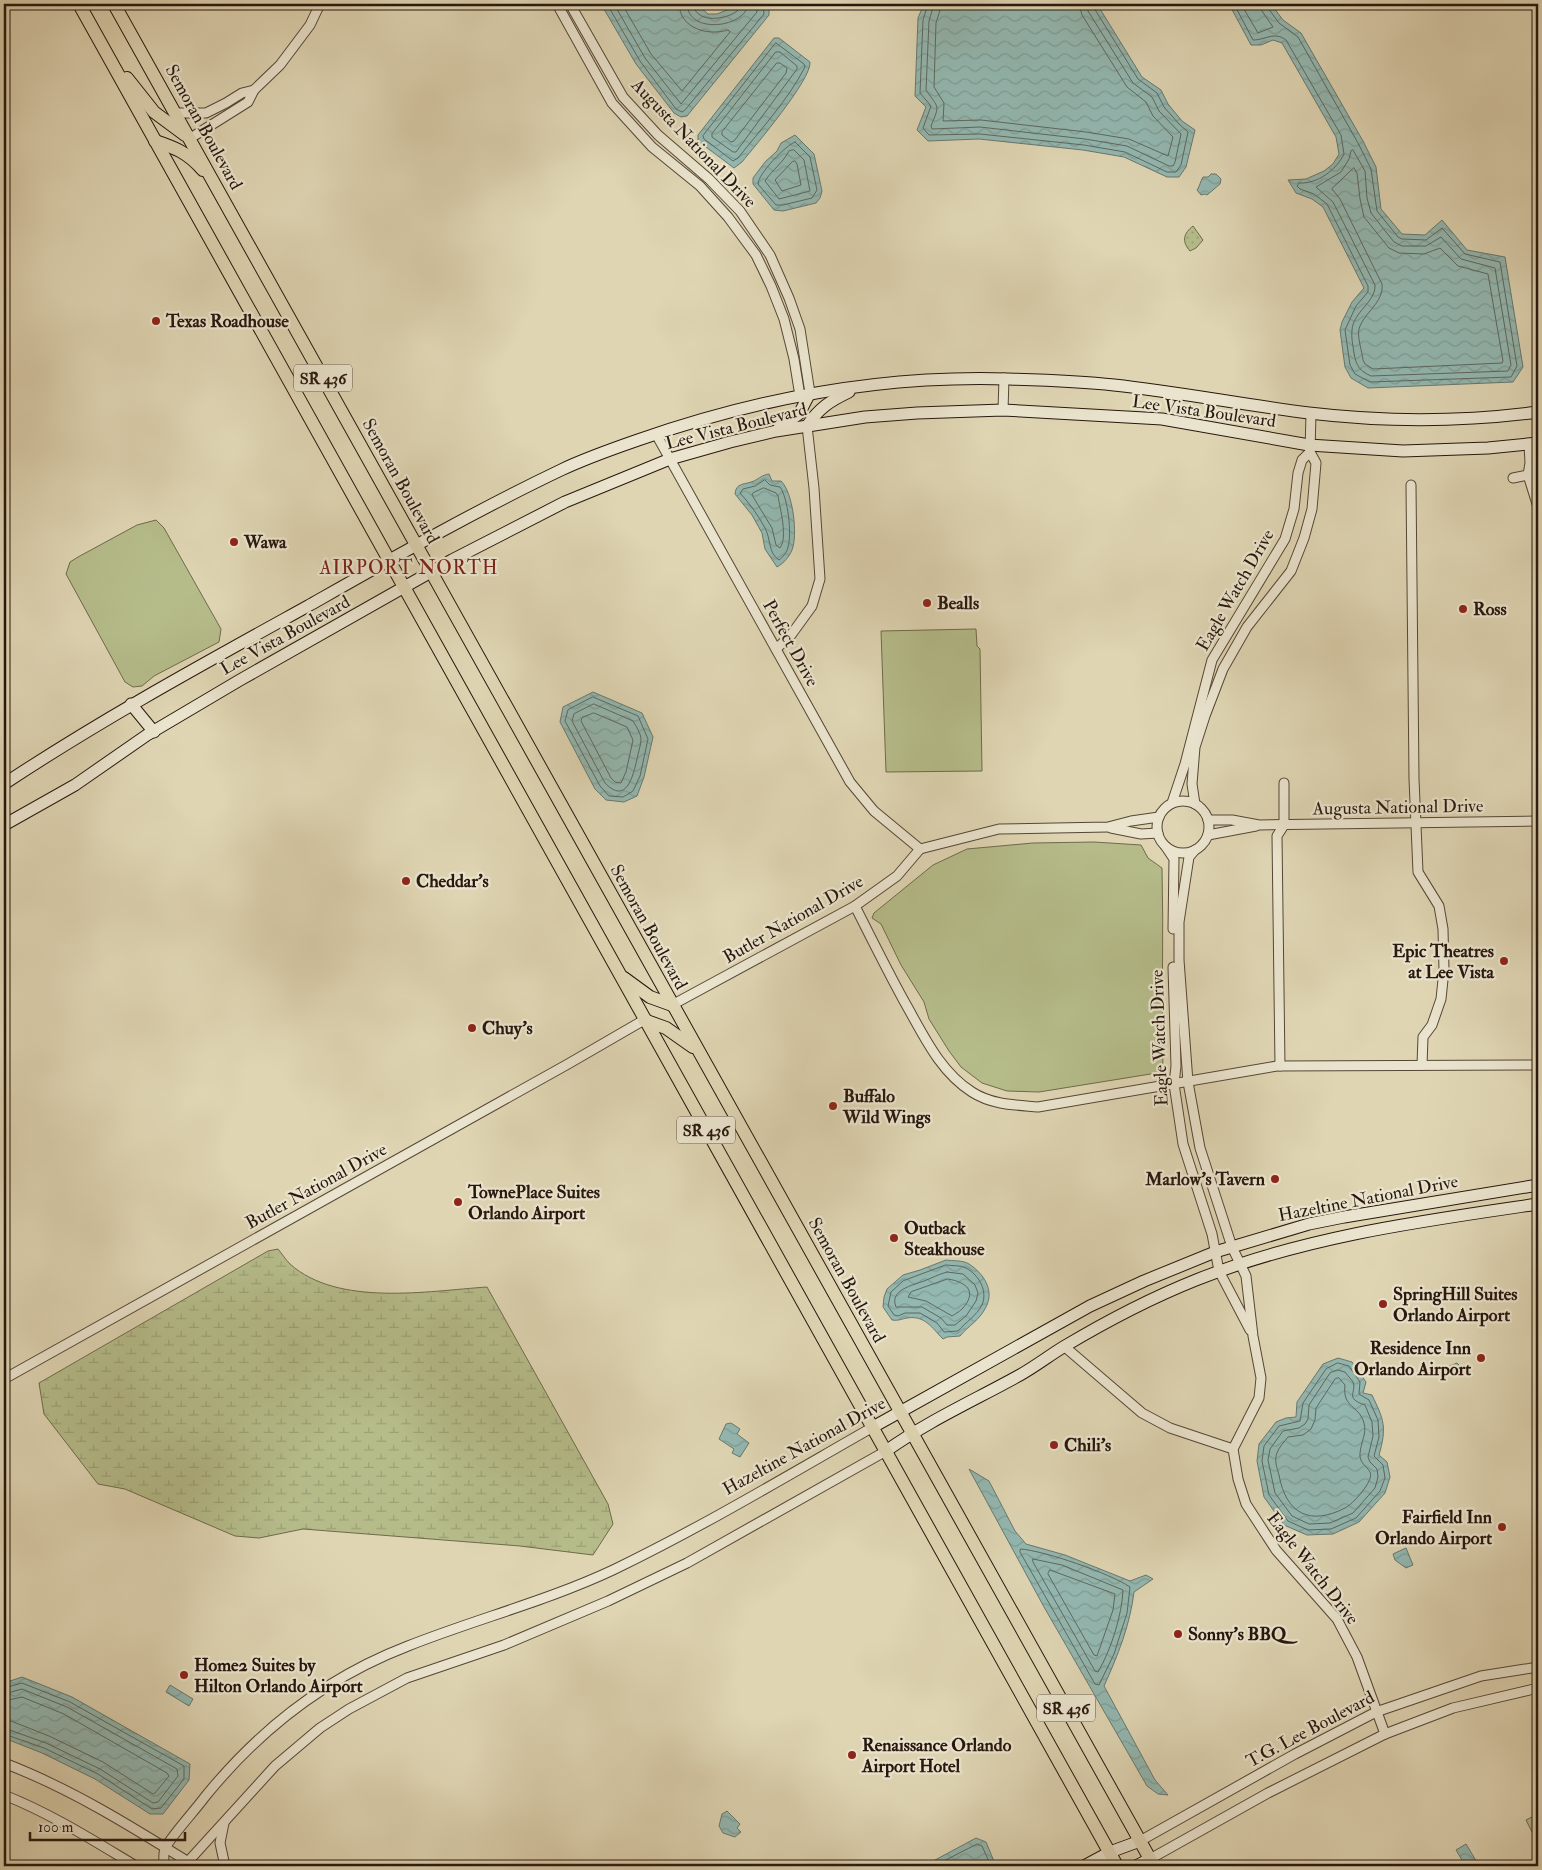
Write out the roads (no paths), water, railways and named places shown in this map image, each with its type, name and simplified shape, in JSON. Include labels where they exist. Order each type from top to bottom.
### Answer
[{"type":"main road","name":"SR 436","points":[[79,4],[1117,1866]]},
{"type":"main road","name":"Semoran Boulevard","points":[[114,4],[1152,1862]]},
{"type":"main road","points":[[105,50],[154,112],[189,139]]},
{"type":"main road","points":[[155,141],[179,149],[194,161],[216,185]]},
{"type":"main road","points":[[618,973],[650,997],[672,1005]]},
{"type":"main road","points":[[644,1020],[674,1032],[697,1050]]},
{"type":"street","points":[[189,139],[248,102],[254,90],[280,65],[310,25],[320,4]]},
{"type":"street","name":"Augusta National Drive","points":[[557,4],[612,103],[652,147],[700,186],[728,217],[756,255],[784,319],[805,395]]},
{"type":"street","name":"Augusta National Drive","points":[[570,4],[623,97],[658,135],[709,179],[740,211],[770,254],[800,329],[805,395]]},
{"type":"street","points":[[175,113],[206,113],[242,93],[254,90]]},
{"type":"street","points":[[1003,410],[1004,378]]},
{"type":"street","name":"Lee Vista Boulevard","points":[[4,784],[131,704],[416,545],[563,469],[656,434],[718,415],[805,395],[860,387],[915,381],[1004,378],[1111,384],[1311,413],[1377,418],[1445,420],[1538,412]]},
{"type":"street","points":[[776,650],[791,636],[812,606],[820,579],[818,533],[807,426],[814,415],[830,402],[860,387]]},
{"type":"street","points":[[776,431],[799,414],[805,395]]},
{"type":"street","name":"Lee Vista Boulevard","points":[[4,826],[75,785],[154,732],[240,680],[432,572],[565,502],[670,459],[776,431],[865,417],[1003,410],[1162,419],[1310,448],[1403,451],[1534,444]]},
{"type":"street","name":"Eagle Watch Drive","points":[[1208,820],[1206,814],[1196,804],[1192,784],[1195,747],[1222,669],[1247,627],[1291,571],[1304,538],[1312,509],[1316,463],[1310,448],[1311,413]]},
{"type":"street","name":"Perfect Drive","points":[[656,434],[850,782],[874,811],[920,849]]},
{"type":"street","points":[[1534,444],[1528,476],[1538,507]]},
{"type":"street","name":"Eagle Watch Drive","points":[[1159,817],[1167,806],[1172,803],[1185,764],[1212,660],[1285,539],[1294,509],[1298,473],[1302,460],[1310,448]]},
{"type":"street","points":[[1513,478],[1528,476]]},
{"type":"street","points":[[1411,485],[1414,778],[1418,872],[1439,906],[1443,929],[1444,970],[1441,999],[1432,1025],[1423,1037],[1422,1065]]},
{"type":"street","points":[[131,704],[154,732]]},
{"type":"street","points":[[1280,1066],[1277,836],[1284,825],[1284,783]]},
{"type":"street","points":[[1172,803],[1188,801],[1196,804]]},
{"type":"street","points":[[920,849],[999,829],[1108,827],[1141,834],[1158,833],[1159,817],[1108,827]]},
{"type":"street","points":[[1208,820],[1232,820],[1259,825],[1208,835],[1208,820]]},
{"type":"street","name":"Augusta National Drive","points":[[1259,825],[1538,820]]},
{"type":"street","name":"Eagle Watch Drive","points":[[1158,833],[1161,841],[1174,859],[1173,964],[1176,1066],[1174,1084],[1183,1144],[1212,1234],[1219,1271],[1253,1336]]},
{"type":"street","name":"Eagle Watch Drive","points":[[1208,835],[1205,841],[1189,857],[1179,922],[1178,966],[1188,1082],[1200,1148],[1232,1247],[1246,1276],[1253,1336],[1261,1378],[1259,1398],[1233,1450],[1238,1479],[1246,1504],[1276,1550],[1337,1619],[1357,1657],[1385,1734]]},
{"type":"street","points":[[1166,847],[1180,853],[1195,850]]},
{"type":"street","name":"Butler National Drive","points":[[672,1005],[855,906],[897,876],[920,849]]},
{"type":"street","points":[[855,906],[932,1049],[953,1078],[973,1093],[1002,1104],[1038,1107],[1280,1066],[1538,1065]]},
{"type":"street","name":"Butler National Drive","points":[[4,1380],[644,1020]]},
{"type":"street","name":"Hazeltine National Drive","points":[[165,1848],[220,1779],[254,1744],[297,1707],[342,1678],[379,1658],[407,1646],[546,1598],[613,1570],[662,1545],[1090,1306],[1144,1281],[1215,1252],[1309,1224],[1538,1185]]},
{"type":"street","name":"Hazeltine National Drive","points":[[189,1865],[208,1838],[288,1753],[320,1728],[363,1701],[407,1678],[504,1645],[600,1605],[687,1563],[886,1450],[912,1433],[1022,1374],[1065,1346],[1113,1319],[1219,1271],[1294,1247],[1407,1224],[1538,1204]]},
{"type":"street","points":[[1065,1346],[1142,1413],[1170,1428],[1233,1450]]},
{"type":"street","name":"T.G. Lee Boulevard","points":[[1084,1866],[1110,1852],[1140,1841],[1295,1754],[1376,1712],[1481,1676],[1538,1667]]},
{"type":"street","name":"T.G. Lee Boulevard","points":[[1136,1866],[1152,1862],[1268,1793],[1385,1734],[1453,1708],[1538,1688]]},
{"type":"street","points":[[4,1763],[82,1799],[165,1848],[189,1865]]},
{"type":"street","points":[[4,1795],[19,1800],[136,1866]]},
{"type":"street","points":[[224,1823],[220,1843],[225,1866]]},
{"type":"street","points":[[164,1866],[165,1848]]},
{"type":"water","points":[[601,4],[696,4],[708,14],[717,14],[742,4],[766,4],[769,8],[769,15],[687,116],[681,117],[674,113],[636,64]]},
{"type":"water","points":[[924,4],[1097,4],[1142,77],[1161,90],[1168,104],[1182,121],[1195,130],[1186,167],[1179,177],[1167,177],[1124,157],[1083,150],[979,139],[928,141],[917,130],[926,107],[915,96],[918,18]]},
{"type":"water","points":[[1229,4],[1271,4],[1283,20],[1301,33],[1376,167],[1381,209],[1402,234],[1425,235],[1442,220],[1467,250],[1505,257],[1523,367],[1513,382],[1368,388],[1351,378],[1345,367],[1340,330],[1352,302],[1364,288],[1323,207],[1312,199],[1296,193],[1288,180],[1306,179],[1324,171],[1333,164],[1339,154],[1336,137],[1282,43],[1273,40],[1261,45],[1251,45]]},
{"type":"water","points":[[774,38],[779,38],[810,62],[808,71],[782,112],[742,162],[734,168],[698,141],[698,135]]},
{"type":"water","points":[[795,135],[814,154],[822,191],[816,203],[783,211],[774,210],[753,184],[753,178],[765,162],[777,151],[781,143]]},
{"type":"water","points":[[1211,174],[1216,174],[1221,179],[1220,184],[1207,195],[1201,195],[1197,190],[1202,179]]},
{"type":"water","points":[[769,474],[772,481],[781,481],[789,494],[794,524],[792,550],[786,560],[777,567],[765,549],[762,533],[752,515],[735,494],[737,487],[741,484],[754,481]]},
{"type":"water","points":[[593,692],[642,713],[653,737],[644,777],[637,796],[624,802],[606,800],[595,789],[560,722],[563,707]]},
{"type":"water","points":[[946,1260],[961,1261],[969,1264],[979,1272],[986,1282],[989,1294],[988,1301],[977,1319],[960,1336],[943,1339],[928,1323],[919,1318],[892,1320],[883,1307],[887,1289],[903,1275]]},
{"type":"water","points":[[1338,1358],[1352,1362],[1366,1382],[1363,1393],[1372,1395],[1376,1404],[1383,1424],[1383,1437],[1379,1455],[1387,1462],[1390,1477],[1385,1493],[1359,1522],[1333,1534],[1307,1535],[1284,1525],[1264,1497],[1257,1461],[1259,1444],[1276,1422],[1296,1417],[1297,1402],[1323,1364]]},
{"type":"water","points":[[1457,1363],[1461,1367],[1452,1375],[1439,1377],[1435,1373],[1438,1369]]},
{"type":"water","points":[[731,1423],[740,1429],[737,1434],[749,1443],[740,1457],[732,1453],[734,1449],[719,1439],[726,1424]]},
{"type":"water","points":[[969,1469],[989,1481],[1015,1531],[1026,1544],[1065,1555],[1130,1581],[1146,1575],[1153,1579],[1134,1592],[1123,1640],[1104,1686],[1155,1780],[1168,1795],[1158,1794],[1147,1786],[1044,1607]]},
{"type":"water","points":[[1406,1548],[1413,1565],[1406,1568],[1395,1560],[1393,1554]]},
{"type":"water","points":[[22,1677],[72,1697],[190,1764],[189,1780],[163,1814],[150,1814],[95,1779],[42,1753],[4,1738],[4,1683]]},
{"type":"water","points":[[170,1685],[193,1699],[189,1706],[166,1692]]},
{"type":"water","points":[[727,1811],[740,1824],[737,1828],[741,1832],[735,1837],[723,1833],[719,1826],[722,1814]]},
{"type":"water","points":[[976,1838],[986,1842],[996,1866],[924,1866]]},
{"type":"water","points":[[1466,1844],[1478,1864],[1460,1866],[1462,1860],[1456,1850]]},
{"type":"place","name":"Texas Roadhouse","points":[[156,321]]},
{"type":"place","name":"Wawa","points":[[234,542]]},
{"type":"place","name":"Bealls","points":[[927,603]]},
{"type":"place","name":"Ross","points":[[1463,609]]},
{"type":"place","name":"Cheddar's","points":[[406,881]]},
{"type":"place","name":"Epic Theatres at Lee Vista","points":[[1504,961]]},
{"type":"place","name":"Chuy's","points":[[472,1028]]},
{"type":"place","name":"Buffalo Wild Wings","points":[[833,1106]]},
{"type":"place","name":"Marlow's Tavern","points":[[1275,1179]]},
{"type":"place","name":"TownePlace Suites Orlando Airport","points":[[458,1202]]},
{"type":"place","name":"Outback Steakhouse","points":[[894,1238]]},
{"type":"place","name":"SpringHill Suites Orlando Airport","points":[[1383,1304]]},
{"type":"place","name":"Residence Inn Orlando Airport","points":[[1481,1358]]},
{"type":"place","name":"Chili's","points":[[1054,1445]]},
{"type":"place","name":"Fairfield Inn Orlando Airport","points":[[1502,1527]]},
{"type":"place","name":"Sonny's BBQ","points":[[1178,1634]]},
{"type":"place","name":"Home2 Suites by Hilton Orlando Airport","points":[[184,1675]]},
{"type":"place","name":"Renaissance Orlando Airport Hotel","points":[[852,1755]]},
{"type":"district","name":"AIRPORT NORTH","points":[[409,567]]}]
